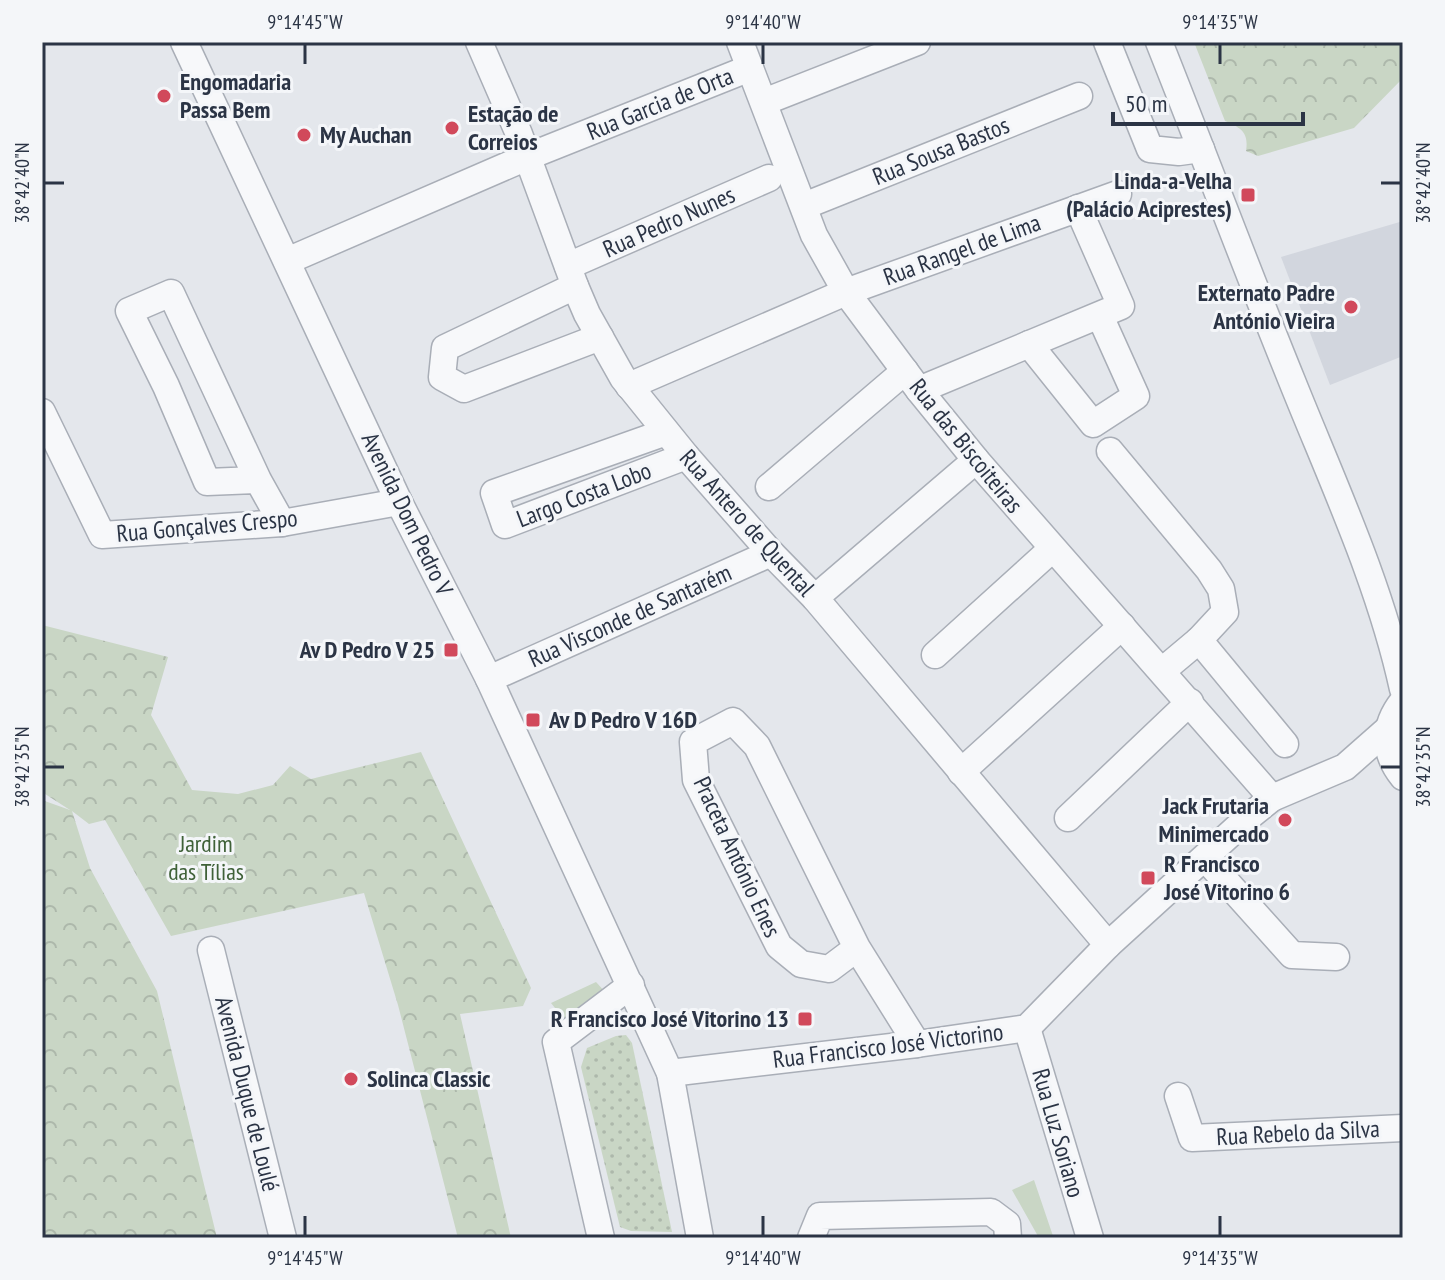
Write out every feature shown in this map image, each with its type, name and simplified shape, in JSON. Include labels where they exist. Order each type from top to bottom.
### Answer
[{"type":"street","name":"Avenida Dom Pedro V","points":[[184,42],[399,502],[489,679],[670,1073],[700,1238]]},
{"type":"street","name":"Rua Antero de Quental","points":[[479,42],[572,276],[600,337],[629,386],[771,553],[815,598],[1108,945]]},
{"type":"street","name":"Rua das Biscoiteiras","points":[[740,42],[814,235],[846,292],[976,460],[1272,798]]},
{"type":"street","points":[[764,102],[917,42]]},
{"type":"street","points":[[1107,42],[1150,149],[1179,152],[1201,149]]},
{"type":"street","points":[[1159,42],[1229,227],[1353,532],[1397,656],[1403,689]]},
{"type":"street","name":"Rua Garcia de Orta","points":[[287,261],[527,157],[750,68]]},
{"type":"street","name":"Rua Sousa Bastos","points":[[804,206],[1079,96]]},
{"type":"street","name":"Rua Pedro Nunes","points":[[600,337],[464,389],[442,377],[445,348],[572,276],[769,178]]},
{"type":"street","name":"Rua Rangel de Lima","points":[[629,386],[846,292],[1118,194]]},
{"type":"street","points":[[1029,344],[1093,424],[1136,396],[1078,208]]},
{"type":"street","points":[[258,480],[207,482],[166,386],[129,311],[171,293],[258,480],[282,523]]},
{"type":"street","points":[[769,487],[912,381],[1029,344],[1111,311]]},
{"type":"street","name":"Rua Gonçalves Crespo","points":[[42,412],[102,535],[282,523],[399,502]]},
{"type":"street","name":"Largo Costa Lobo","points":[[666,432],[494,493],[505,525],[686,456]]},
{"type":"street","points":[[1110,451],[1209,570],[1221,589],[1225,612],[1199,640],[1162,671]]},
{"type":"street","points":[[815,598],[976,460]]},
{"type":"street","points":[[1353,532],[1403,627]]},
{"type":"street","points":[[935,655],[1052,549]]},
{"type":"street","name":"Rua Visconde de Santarém","points":[[489,679],[771,553]]},
{"type":"street","points":[[961,772],[1122,626]]},
{"type":"street","points":[[1199,640],[1285,744]]},
{"type":"street","name":"Rua Francisco José Victorino","points":[[670,1073],[1027,1028],[1108,945],[1251,815],[1272,798],[1345,767],[1387,730],[1403,701]]},
{"type":"street","points":[[1068,818],[1190,702]]},
{"type":"street","name":"Praceta António Enes","points":[[857,948],[829,969],[801,964],[779,946],[696,780],[693,742],[733,721],[757,746],[857,948],[917,1044]]},
{"type":"street","points":[[1387,730],[1387,748],[1398,771]]},
{"type":"street","name":"Rua Francisco José Victorino","points":[[1345,767],[1398,771]]},
{"type":"street","points":[[1205,858],[1292,955],[1336,957]]},
{"type":"street","name":"Avenida Duque de Loulé","points":[[211,950],[283,1238]]},
{"type":"street","points":[[601,1238],[556,1042],[631,985]]},
{"type":"street","name":"Rua Luz Soriano","points":[[1027,1028],[1090,1238]]},
{"type":"street","name":"Rua Rebelo da Silva","points":[[1178,1096],[1192,1138],[1403,1128]]},
{"type":"street","points":[[811,1238],[820,1216],[991,1212],[1007,1224],[1008,1238]]},
{"type":"shaded area","name":"Externato Padre António Vieira","points":[[1403,221],[1403,356],[1330,385],[1281,257]]},
{"type":"green space","points":[[1194,42],[1403,42],[1403,78],[1354,128],[1258,156],[1246,151],[1243,132],[1225,121]]},
{"type":"green space","name":"Jardim das Tílias","points":[[42,625],[168,657],[151,715],[192,790],[238,794],[273,785],[290,766],[311,779],[421,752],[531,988],[523,1006],[460,1014],[511,1238],[458,1238],[398,1005],[364,893],[171,936],[105,820],[89,824],[72,811],[90,868],[157,991],[217,1238],[42,1238],[42,800],[70,810],[42,792]]},
{"type":"green space","points":[[596,982],[606,993],[569,1025],[551,1003]]},
{"type":"green space","points":[[626,1035],[632,1043],[672,1232],[631,1231],[620,1227],[581,1067],[587,1048]]},
{"type":"green space","points":[[1034,1180],[1054,1238],[1039,1238],[1012,1190]]},
{"type":"place","name":"Engomadaria Passa Bem","points":[[164,96]]},
{"type":"place","name":"Estação de Correios","points":[[452,128]]},
{"type":"place","name":"My Auchan","points":[[304,135]]},
{"type":"place","name":"Linda-a-Velha (Palácio Aciprestes)","points":[[1248,195]]},
{"type":"place","name":"Externato Padre António Vieira","points":[[1351,307]]},
{"type":"place","name":"Av D Pedro V 25","points":[[451,650]]},
{"type":"place","name":"Av D Pedro V 16D","points":[[533,720]]},
{"type":"place","name":"Jack Frutaria Minimercado","points":[[1285,820]]},
{"type":"place","name":"R Francisco José Vitorino 6","points":[[1148,878]]},
{"type":"place","name":"R Francisco José Vitorino 13","points":[[805,1019]]},
{"type":"place","name":"Solinca Classic","points":[[351,1079]]}]
